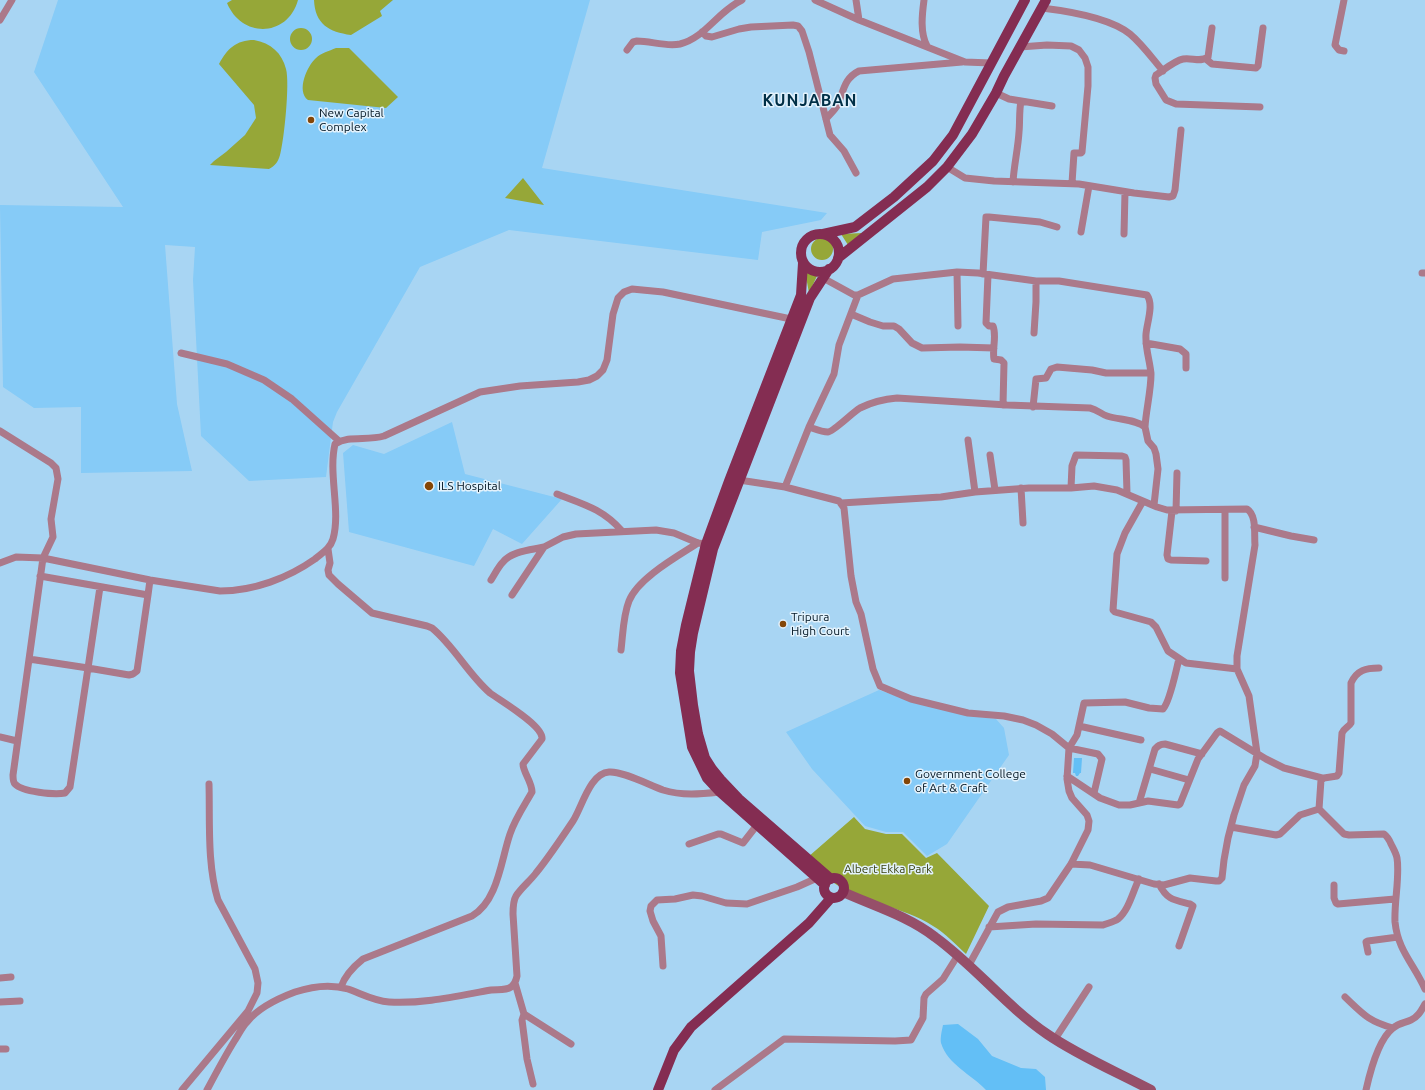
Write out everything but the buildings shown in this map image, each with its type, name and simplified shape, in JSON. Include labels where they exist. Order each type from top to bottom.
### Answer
[{"type":"main road","points":[[1025,0],[953,135],[933,161],[894,197],[855,227],[810,236],[802,245],[800,251],[803,263],[801,295],[729,481],[702,544],[681,651],[680,673],[692,747],[707,778],[720,792],[824,881],[837,879],[842,883],[844,889],[843,892],[837,898],[831,898],[824,891],[824,881],[720,780],[705,758],[698,734],[693,705],[690,678],[690,652],[693,633],[713,549],[810,298],[826,273],[838,258],[927,187],[947,167],[972,134],[1044,4]]},
{"type":"main road","points":[[823,234],[834,240],[839,251],[838,258]]},
{"type":"main road","points":[[803,263],[812,270],[826,273]]},
{"type":"main road","points":[[658,1090],[674,1050],[691,1026],[809,923],[831,898]]},
{"type":"street","points":[[0,20],[12,0]]},
{"type":"street","points":[[627,50],[633,42],[637,41],[678,45],[690,41],[724,11],[742,0]]},
{"type":"street","points":[[815,0],[859,20],[928,46],[964,62]]},
{"type":"street","points":[[856,0],[859,20]]},
{"type":"street","points":[[924,0],[922,21],[925,41],[928,46]]},
{"type":"street","points":[[1344,0],[1335,45],[1339,50],[1344,52]]},
{"type":"street","points":[[1044,4],[1117,26],[1129,33],[1163,71]]},
{"type":"street","points":[[702,32],[706,36],[712,37],[739,29],[752,27],[798,26],[802,31],[809,52],[830,135],[844,151],[856,172]]},
{"type":"street","points":[[1206,59],[1208,57],[1212,28]]},
{"type":"street","points":[[1260,107],[1176,104],[1166,100],[1155,81],[1156,75],[1182,59],[1206,59],[1212,64],[1256,68],[1258,66],[1263,28]]},
{"type":"street","points":[[1020,48],[1048,45],[1071,46],[1079,50],[1085,58],[1088,67],[1088,86],[1082,152],[1074,153],[1072,183]]},
{"type":"street","points":[[826,119],[836,106],[844,84],[852,74],[859,71],[964,62],[992,63]]},
{"type":"street","points":[[996,93],[1009,99],[1052,106]]},
{"type":"street","points":[[1013,182],[1021,101]]},
{"type":"street","points":[[947,167],[965,178],[1013,182],[1072,183],[1125,192],[1169,197],[1173,196],[1175,190],[1181,130]]},
{"type":"street","points":[[1081,232],[1089,186]]},
{"type":"street","points":[[1124,234],[1125,192]]},
{"type":"street","points":[[1002,405],[1004,363],[1001,360],[994,359],[995,331],[993,326],[988,326],[986,322],[986,217],[989,216],[1040,222],[1057,227]]},
{"type":"street","points":[[957,272],[958,326]]},
{"type":"street","points":[[826,273],[854,295],[858,295],[893,279],[957,272],[986,274],[1036,281],[1065,282],[1148,295],[1150,298],[1150,304],[1146,343],[1151,373],[1144,427],[1148,441],[1154,448],[1158,469],[1154,506]]},
{"type":"street","points":[[1034,333],[1036,281]]},
{"type":"street","points":[[0,563],[16,556],[43,558],[150,580],[220,591],[241,589],[276,579],[299,570],[328,549],[333,539],[335,519],[332,456],[335,444],[339,441],[350,439],[376,438],[384,436],[480,392],[520,386],[578,382],[589,380],[598,376],[603,370],[607,360],[613,314],[618,298],[624,292],[632,290],[663,292],[791,319]]},
{"type":"street","points":[[785,488],[809,427],[834,374],[840,345],[858,295]]},
{"type":"street","points":[[851,314],[883,326],[894,326],[899,328],[912,343],[922,348],[994,348]]},
{"type":"street","points":[[1146,343],[1180,349],[1186,354],[1186,368]]},
{"type":"street","points":[[180,354],[227,364],[264,380],[292,399],[339,441]]},
{"type":"street","points":[[1033,407],[1036,380],[1046,378],[1051,369],[1054,368],[1078,368],[1116,374],[1151,373]]},
{"type":"street","points":[[809,427],[828,432],[834,430],[846,418],[861,408],[882,400],[897,398],[1033,407],[1090,408],[1098,410],[1106,416],[1138,424],[1144,427]]},
{"type":"street","points":[[0,440],[2,432],[51,463],[56,468],[58,479],[51,518],[53,537],[43,558],[13,775],[15,785],[23,789],[57,795],[65,793],[70,787],[100,586]]},
{"type":"street","points":[[968,440],[975,492]]},
{"type":"street","points":[[990,455],[995,490]]},
{"type":"street","points":[[1071,488],[1072,466],[1076,455],[1122,456],[1126,457],[1127,493]]},
{"type":"street","points":[[1177,473],[1174,511],[1167,555],[1168,559],[1206,561]]},
{"type":"street","points":[[739,480],[785,488],[839,501],[841,503],[844,508],[851,576],[856,602],[861,614],[873,669],[880,686],[911,699],[968,713],[1004,716],[1023,720],[1052,734],[1069,748],[1098,754],[1102,759],[1094,793]]},
{"type":"street","points":[[841,503],[941,497],[975,492],[1022,488],[1071,488],[1094,486],[1127,493],[1154,506],[1174,511],[1249,510],[1252,514],[1254,545],[1237,656],[1237,669],[1249,696],[1257,753],[1255,766],[1239,797],[1230,827],[1222,878],[1219,881],[1190,878],[1164,885],[1090,865],[1071,864]]},
{"type":"street","points":[[1022,488],[1023,523]]},
{"type":"street","points":[[557,494],[603,513],[622,531]]},
{"type":"street","points":[[1143,500],[1125,533],[1117,554],[1113,610],[1115,612],[1151,622],[1156,627],[1165,647],[1179,660],[1192,665],[1237,669]]},
{"type":"street","points":[[1225,510],[1225,578]]},
{"type":"street","points":[[1254,527],[1314,540]]},
{"type":"street","points":[[491,580],[509,556],[544,547],[563,537],[576,534],[656,530],[674,533],[702,544]]},
{"type":"street","points":[[621,650],[626,609],[635,591],[657,571],[702,544]]},
{"type":"street","points":[[512,595],[544,547]]},
{"type":"street","points":[[328,549],[330,563],[328,570],[329,575],[338,584],[372,612],[432,628],[490,692],[529,720],[540,731],[542,736],[542,739],[523,764],[532,788],[532,792],[511,832],[496,881],[484,907],[472,916],[363,959],[343,980],[341,987]]},
{"type":"street","points":[[40,576],[148,595]]},
{"type":"street","points":[[29,659],[129,675],[133,674],[137,671],[150,580]]},
{"type":"street","points":[[969,966],[998,912],[1008,907],[1041,901],[1048,898],[1071,864],[1088,830],[1089,821],[1087,815],[1072,798],[1069,791],[1067,776],[1069,748],[1077,735],[1082,705],[1086,702],[1125,702],[1150,708],[1163,709],[1171,689],[1179,660]]},
{"type":"street","points":[[1067,776],[1100,798],[1119,805],[1130,805],[1148,801],[1178,805],[1180,804],[1198,759],[1220,731],[1284,768],[1322,778],[1336,776],[1339,773],[1342,733],[1352,723],[1351,683],[1360,671],[1368,668],[1379,668]]},
{"type":"street","points":[[1079,726],[1141,740]]},
{"type":"street","points":[[0,737],[17,741]]},
{"type":"street","points":[[1139,803],[1155,749],[1161,744],[1202,754]]},
{"type":"street","points":[[1150,769],[1189,780]]},
{"type":"street","points":[[533,1084],[527,1059],[522,1020],[524,1014],[515,983],[516,972],[512,914],[516,896],[538,870],[574,819],[593,781],[600,774],[617,772],[665,790],[686,795],[720,792]]},
{"type":"street","points":[[1322,778],[1319,809],[1344,834],[1384,834],[1388,836],[1397,860],[1395,922],[1398,937],[1401,947],[1425,988]]},
{"type":"street","points":[[182,1090],[248,1011],[257,993],[258,983],[255,969],[218,900],[215,889],[210,842],[209,784]]},
{"type":"street","points":[[1230,827],[1276,835],[1280,834],[1300,815],[1319,809]]},
{"type":"street","points":[[689,844],[718,834],[743,843],[746,842],[757,825]]},
{"type":"street","points":[[989,927],[1036,924],[1103,925],[1110,923],[1122,914],[1139,879]]},
{"type":"street","points":[[663,966],[661,936],[653,921],[650,910],[651,906],[657,900],[675,899],[693,895],[726,903],[747,904],[797,887],[824,881]]},
{"type":"street","points":[[1159,884],[1164,894],[1168,898],[1193,906],[1178,946]]},
{"type":"street","points":[[1334,885],[1334,898],[1338,904],[1395,899]]},
{"type":"street","points":[[843,892],[921,927],[958,955],[1031,1022],[1055,1039],[1151,1090]]},
{"type":"street","points":[[1368,952],[1366,942],[1368,941],[1398,937]]},
{"type":"street","points":[[715,1090],[784,1039],[911,1040],[923,1018],[924,998],[926,994],[943,979],[958,955]]},
{"type":"street","points":[[0,978],[11,977]]},
{"type":"street","points":[[207,1090],[247,1022],[272,1003],[294,992],[316,986],[336,986],[374,999],[388,1002],[408,1002],[506,989],[515,983]]},
{"type":"street","points":[[1055,1039],[1089,987]]},
{"type":"street","points":[[1345,997],[1369,1020],[1393,1028]]},
{"type":"street","points":[[0,1002],[20,1001]]},
{"type":"street","points":[[1366,1090],[1369,1077],[1386,1035],[1400,1023],[1410,1021],[1416,1017],[1425,1004]]},
{"type":"street","points":[[524,1014],[571,1044]]},
{"type":"shaded area","name":"New Capital Complex","points":[[58,0],[590,0],[542,168],[827,213],[821,220],[762,232],[758,260],[509,230],[420,267],[337,412],[333,422],[326,477],[249,481],[201,436],[193,280],[195,247],[165,245],[177,404],[192,471],[81,473],[81,407],[34,408],[3,387],[0,205],[123,207],[34,72]]},
{"type":"shaded area","name":"ILS Hospital","points":[[452,422],[465,474],[562,499],[522,544],[493,529],[474,566],[349,532],[343,453],[353,445],[384,454]]},
{"type":"shaded area","name":"Government College of Art & Craft","points":[[879,690],[923,705],[971,716],[996,719],[1004,728],[1009,755],[947,844],[927,856],[903,832],[886,832],[865,826],[812,769],[786,732]]},
{"type":"shaded area","points":[[1074,758],[1082,758],[1081,773],[1078,776],[1073,773]]},
{"type":"shaded area","points":[[958,1024],[978,1039],[992,1056],[1021,1068],[1036,1069],[1045,1077],[1046,1090],[986,1090],[960,1069],[944,1051],[941,1043],[943,1025]]},
{"type":"green space","points":[[232,0],[298,0],[293,12],[285,21],[275,27],[264,29],[253,28],[243,23],[234,15],[227,3]]},
{"type":"green space","points":[[314,0],[393,0],[380,11],[382,16],[351,35],[336,32],[320,21],[315,8]]},
{"type":"green space","points":[[297,28],[305,28],[312,35],[312,43],[305,50],[297,50],[290,43],[290,35]]},
{"type":"green space","points":[[248,40],[254,40],[271,46],[282,58],[286,69],[286,112],[282,148],[279,157],[275,165],[269,169],[210,165],[245,135],[256,118],[254,105],[219,64],[225,54],[233,46]]},
{"type":"green space","points":[[336,48],[349,48],[398,97],[386,108],[308,100],[303,91],[306,72],[318,56]]},
{"type":"green space","points":[[523,178],[544,205],[505,198]]},
{"type":"green space","points":[[862,233],[848,245],[841,234]]},
{"type":"green space","points":[[818,238],[826,238],[833,245],[833,253],[826,260],[818,260],[811,253],[811,245]]},
{"type":"green space","points":[[805,271],[817,276],[809,293]]},
{"type":"green space","name":"Albert Ekka Park","points":[[854,817],[865,829],[886,834],[902,834],[926,858],[937,853],[989,906],[966,954],[942,932],[922,920],[910,914],[861,897],[837,885],[825,876],[808,857]]},
{"type":"place","name":"New Capital Complex","points":[[311,120]]},
{"type":"place","name":"ILS Hospital","points":[[429,486]]},
{"type":"place","name":"Tripura High Court","points":[[783,624]]},
{"type":"place","name":"Government College of Art & Craft","points":[[907,781]]},
{"type":"district","name":"KUNJABAN","points":[[810,101]]}]
